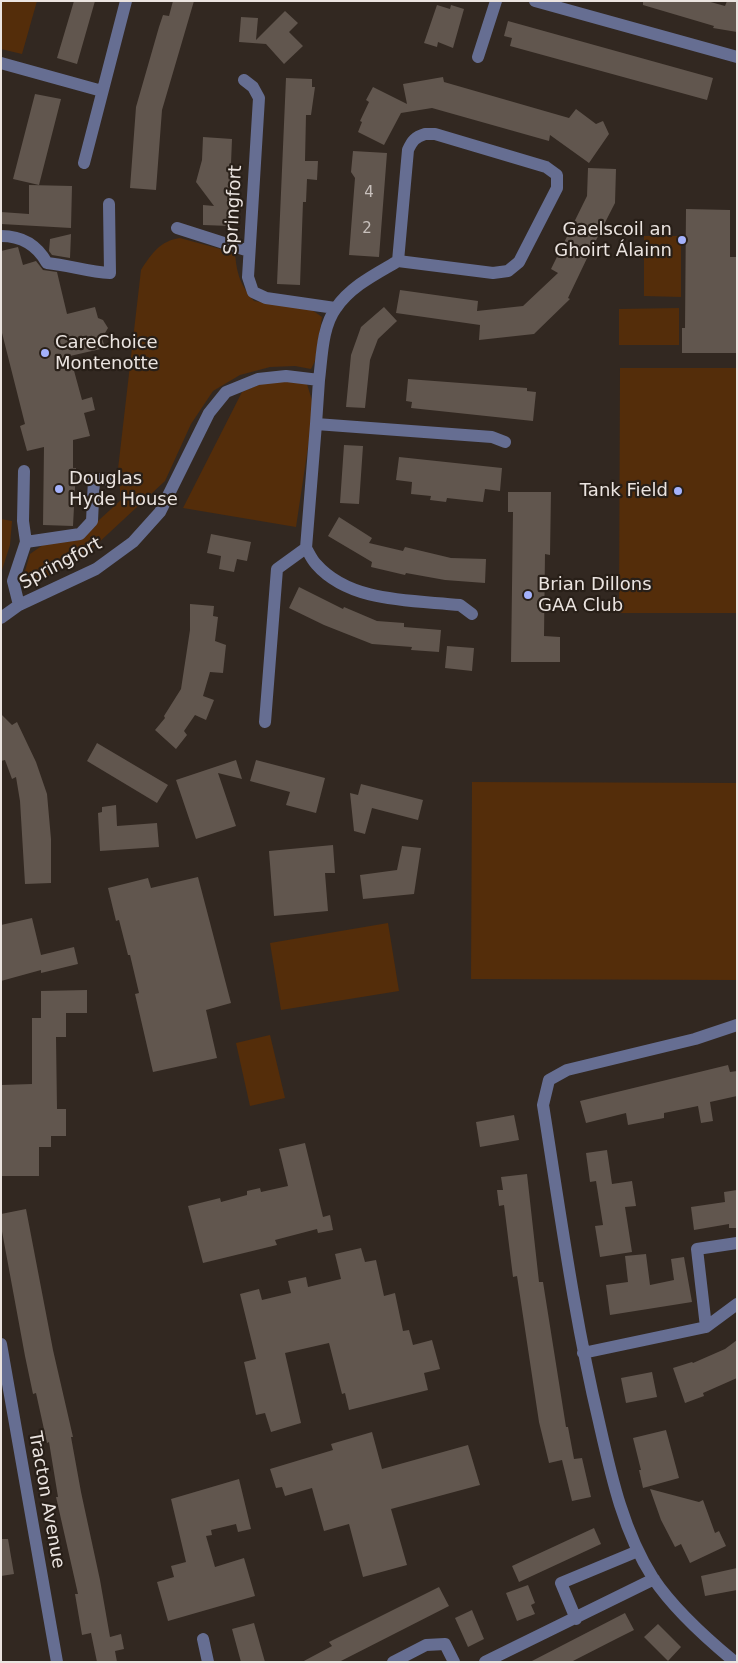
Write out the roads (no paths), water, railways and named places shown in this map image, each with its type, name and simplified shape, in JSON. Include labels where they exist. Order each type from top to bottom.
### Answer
[{"type":"street","points":[[84,162],[126,1]]},
{"type":"street","points":[[478,57],[496,1]]},
{"type":"street","points":[[535,1],[737,57]]},
{"type":"street","points":[[1,63],[102,92]]},
{"type":"street","name":"Springfort","points":[[244,80],[253,87],[259,98],[248,277],[253,292],[266,298],[336,308]]},
{"type":"street","points":[[398,261],[408,150],[417,136],[435,134],[546,167],[557,175],[557,188],[519,262],[508,271],[493,273],[398,261],[361,283],[336,308],[323,341],[306,548],[316,564],[338,581],[362,594],[460,605],[472,614]]},
{"type":"street","points":[[1,236],[16,236],[40,250],[48,263],[110,274],[109,204]]},
{"type":"street","points":[[177,228],[249,250]]},
{"type":"street","name":"Springfort","points":[[1,618],[19,605],[96,570],[133,542],[160,512],[209,413],[226,392],[258,379],[286,376],[319,380]]},
{"type":"street","points":[[316,424],[492,437],[505,442]]},
{"type":"street","points":[[19,605],[13,581],[26,542],[23,521],[24,471]]},
{"type":"street","points":[[26,542],[80,534],[92,521],[94,479],[110,480]]},
{"type":"street","points":[[265,722],[277,569],[306,548]]},
{"type":"street","points":[[735,1662],[691,1622],[654,1579],[638,1550],[615,1492],[583,1353],[543,1105],[549,1080],[567,1070],[695,1039],[737,1026]]},
{"type":"street","points":[[706,1327],[697,1249],[737,1243]]},
{"type":"street","points":[[583,1353],[706,1327],[737,1304]]},
{"type":"street","name":"Tracton Avenue","points":[[1,1344],[57,1662]]},
{"type":"street","points":[[576,1619],[561,1583],[638,1550]]},
{"type":"street","points":[[485,1662],[576,1619],[654,1579]]},
{"type":"street","points":[[203,1639],[208,1662]]},
{"type":"street","points":[[393,1662],[426,1645],[445,1644],[454,1662]]},
{"type":"place","name":"Gaelscoil an Ghoirt Álainn","points":[[682,240]]},
{"type":"place","name":"CareChoice Montenotte","points":[[45,353]]},
{"type":"place","name":"Douglas Hyde House","points":[[59,489]]},
{"type":"place","name":"Tank Field","points":[[678,491]]},
{"type":"place","name":"Brian Dillons GAA Club","points":[[528,595]]}]
